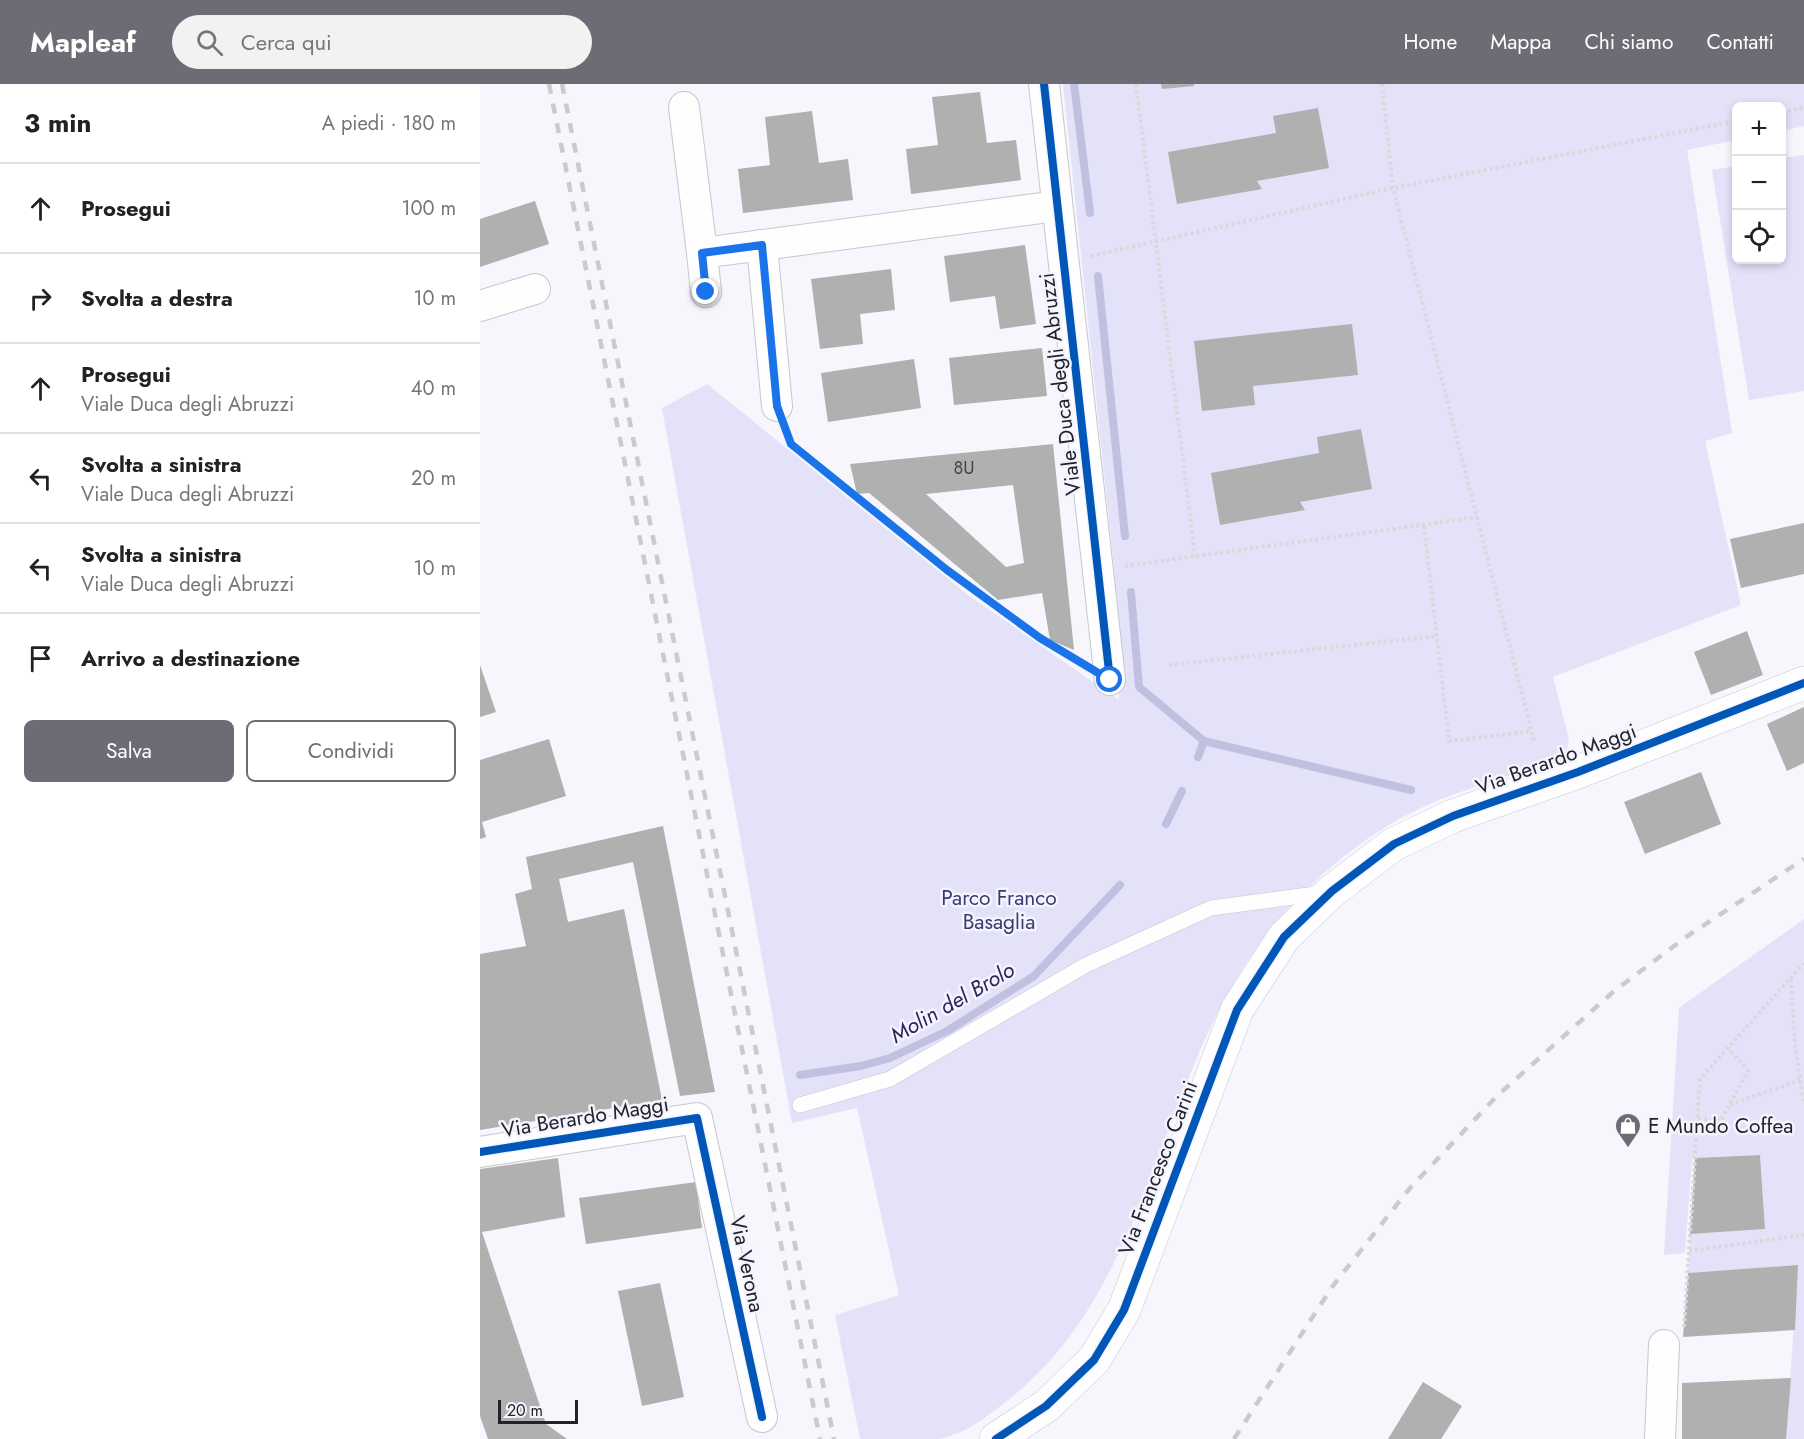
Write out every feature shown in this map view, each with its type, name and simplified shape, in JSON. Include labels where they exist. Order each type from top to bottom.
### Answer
[{"type":"street","name":"Viale Duca degli Abruzzi","points":[[1044,84],[1110,680]]},
{"type":"street","points":[[684,107],[706,292]]},
{"type":"street","points":[[702,253],[1057,206]]},
{"type":"street","points":[[762,245],[777,406]]},
{"type":"street","points":[[480,306],[535,290]]},
{"type":"street","name":"Via Berardo Maggi","points":[[1332,891],[1394,844],[1453,816],[1578,772],[1804,683]]},
{"type":"street","name":"Via Francesco Carini","points":[[996,1439],[1046,1406],[1095,1360],[1124,1310],[1237,1010],[1284,938],[1332,891]]},
{"type":"street","name":"Via Berardo Maggi","points":[[480,1152],[696,1118]]},
{"type":"street","name":"Via Verona","points":[[696,1118],[762,1417]]},
{"type":"street","points":[[1660,1439],[1664,1345]]},
{"type":"lane","points":[[800,1105],[890,1078],[1086,965],[1211,908],[1332,891]]},
{"type":"path","points":[[1136,84],[1195,556]]},
{"type":"path","points":[[1382,84],[1393,189],[1534,741]]},
{"type":"path","points":[[1786,111],[1804,108]]},
{"type":"path","points":[[1064,262],[1393,189],[1732,122]]},
{"type":"path","points":[[777,406],[791,444],[947,570],[1040,638],[1110,680]]},
{"type":"path","points":[[1099,570],[1478,517]]},
{"type":"path","points":[[1424,526],[1449,741],[1532,732]]},
{"type":"path","points":[[1169,665],[1437,636]]},
{"type":"path","points":[[1664,1345],[1683,1337],[1700,1079],[1804,963]]},
{"type":"path","points":[[1791,978],[1804,1104]]},
{"type":"path","points":[[1698,1119],[1721,1120],[1748,1071],[1728,1048]]},
{"type":"path","points":[[1730,1105],[1800,1080]]},
{"type":"path","points":[[1689,1251],[1804,1235]]},
{"type":"green space","name":"Parco Franco Basaglia","points":[[1063,84],[1804,84],[1804,126],[1786,130],[1786,102],[1732,102],[1732,141],[1687,150],[1732,433],[1705,441],[1741,605],[1553,677],[1569,739],[1565,759],[1470,789],[1413,812],[1363,842],[1318,879],[1297,899],[1260,943],[1225,999],[1196,1059],[1122,1246],[1092,1304],[1053,1357],[1003,1404],[957,1434],[939,1439],[860,1439],[835,1315],[899,1295],[857,1108],[792,1123],[662,408],[707,384],[968,595],[1119,700],[1114,568]]},
{"type":"green space","points":[[1804,155],[1804,391],[1749,400],[1712,170],[1732,167],[1732,264],[1786,264],[1786,157]]},
{"type":"green space","points":[[1804,919],[1804,1439],[1786,1439],[1798,1265],[1688,1273],[1690,1234],[1765,1229],[1760,1155],[1692,1158],[1685,1253],[1664,1255],[1679,1008]]},
{"type":"building","points":[[1161,84],[1194,84],[1194,86],[1162,89]]},
{"type":"building","points":[[980,92],[987,143],[1016,140],[1021,180],[911,194],[906,149],[938,145],[932,97]]},
{"type":"building","points":[[1318,108],[1329,168],[1257,181],[1262,189],[1177,204],[1168,152],[1276,133],[1273,116]]},
{"type":"building","points":[[812,111],[819,163],[848,159],[853,200],[743,213],[738,169],[770,165],[765,117]]},
{"type":"building","points":[[535,201],[549,244],[480,267],[480,219]]},
{"type":"building","points":[[1025,245],[1036,324],[1000,329],[995,296],[950,302],[944,256]]},
{"type":"building","points":[[891,269],[895,310],[860,314],[863,344],[820,349],[811,279]]},
{"type":"building","points":[[1352,324],[1358,375],[1253,386],[1255,405],[1202,411],[1194,341]]},
{"type":"building","points":[[1042,348],[1047,396],[954,405],[949,358]]},
{"type":"building","points":[[914,359],[921,408],[828,422],[821,373]]},
{"type":"building","points":[[1361,429],[1372,489],[1300,502],[1305,510],[1220,525],[1211,473],[1319,453],[1317,437]]},
{"type":"building","points":[[1053,444],[1074,650],[1050,640],[1042,593],[998,600],[869,493],[857,494],[850,464]],"holes":[[[1013,485],[1024,563],[1006,567],[926,494]]]},
{"type":"building","points":[[1804,523],[1804,574],[1741,588],[1730,539]]},
{"type":"building","points":[[1747,631],[1763,675],[1711,695],[1694,652]]},
{"type":"building","points":[[480,665],[496,712],[480,717]]},
{"type":"building","points":[[1804,707],[1804,763],[1787,771],[1767,724]]},
{"type":"building","points":[[549,739],[566,796],[482,822],[486,837],[480,839],[480,760]]},
{"type":"building","points":[[1701,772],[1721,824],[1645,854],[1624,802]]},
{"type":"building","points":[[663,826],[715,1092],[680,1096],[633,862],[559,879],[568,922],[624,909],[662,1100],[480,1130],[480,954],[526,946],[515,894],[532,889],[526,857]]},
{"type":"building","points":[[1760,1155],[1765,1229],[1690,1234],[1695,1158]]},
{"type":"building","points":[[558,1158],[565,1217],[482,1232],[546,1424],[567,1439],[488,1439],[480,1416],[480,1169]]},
{"type":"building","points":[[696,1182],[702,1228],[586,1244],[579,1198]]},
{"type":"building","points":[[1798,1265],[1795,1330],[1683,1337],[1688,1273]]},
{"type":"building","points":[[660,1283],[684,1397],[642,1406],[618,1291]]},
{"type":"building","points":[[1791,1378],[1786,1439],[1682,1439],[1682,1383]]},
{"type":"building","points":[[1423,1382],[1462,1406],[1441,1439],[1388,1439]]},
{"type":"waterway","points":[[1074,84],[1090,213]]},
{"type":"waterway","points":[[1098,276],[1125,536]]},
{"type":"waterway","points":[[1131,592],[1139,687],[1204,741]]},
{"type":"waterway","name":"Molin del Brolo","points":[[1198,757],[1204,741],[1411,790]]},
{"type":"waterway","name":"Molin del Brolo","points":[[1166,824],[1182,791]]},
{"type":"waterway","name":"Molin del Brolo","points":[[800,1075],[861,1066],[890,1058],[947,1031],[1034,976],[1120,885]]},
{"type":"railway","points":[[549,84],[820,1439]]},
{"type":"railway","points":[[562,84],[834,1439]]},
{"type":"railway","points":[[1234,1439],[1332,1287],[1410,1188],[1497,1096],[1613,992],[1686,937],[1804,859]]},
{"type":"cycle path","points":[[1044,84],[1110,680]]},
{"type":"cycle path","points":[[996,1439],[1046,1406],[1094,1360],[1124,1310],[1237,1010],[1284,937],[1332,891],[1394,844],[1453,816],[1578,772],[1804,683]]},
{"type":"cycle path","points":[[480,1152],[697,1118],[762,1417]]},
{"type":"place","name":"E Mundo Coffea","points":[[1628,1149]]},
{"type":"route","points":[[706,292],[702,253],[762,245],[777,406],[791,444],[947,570],[1040,638],[1110,680]]}]
